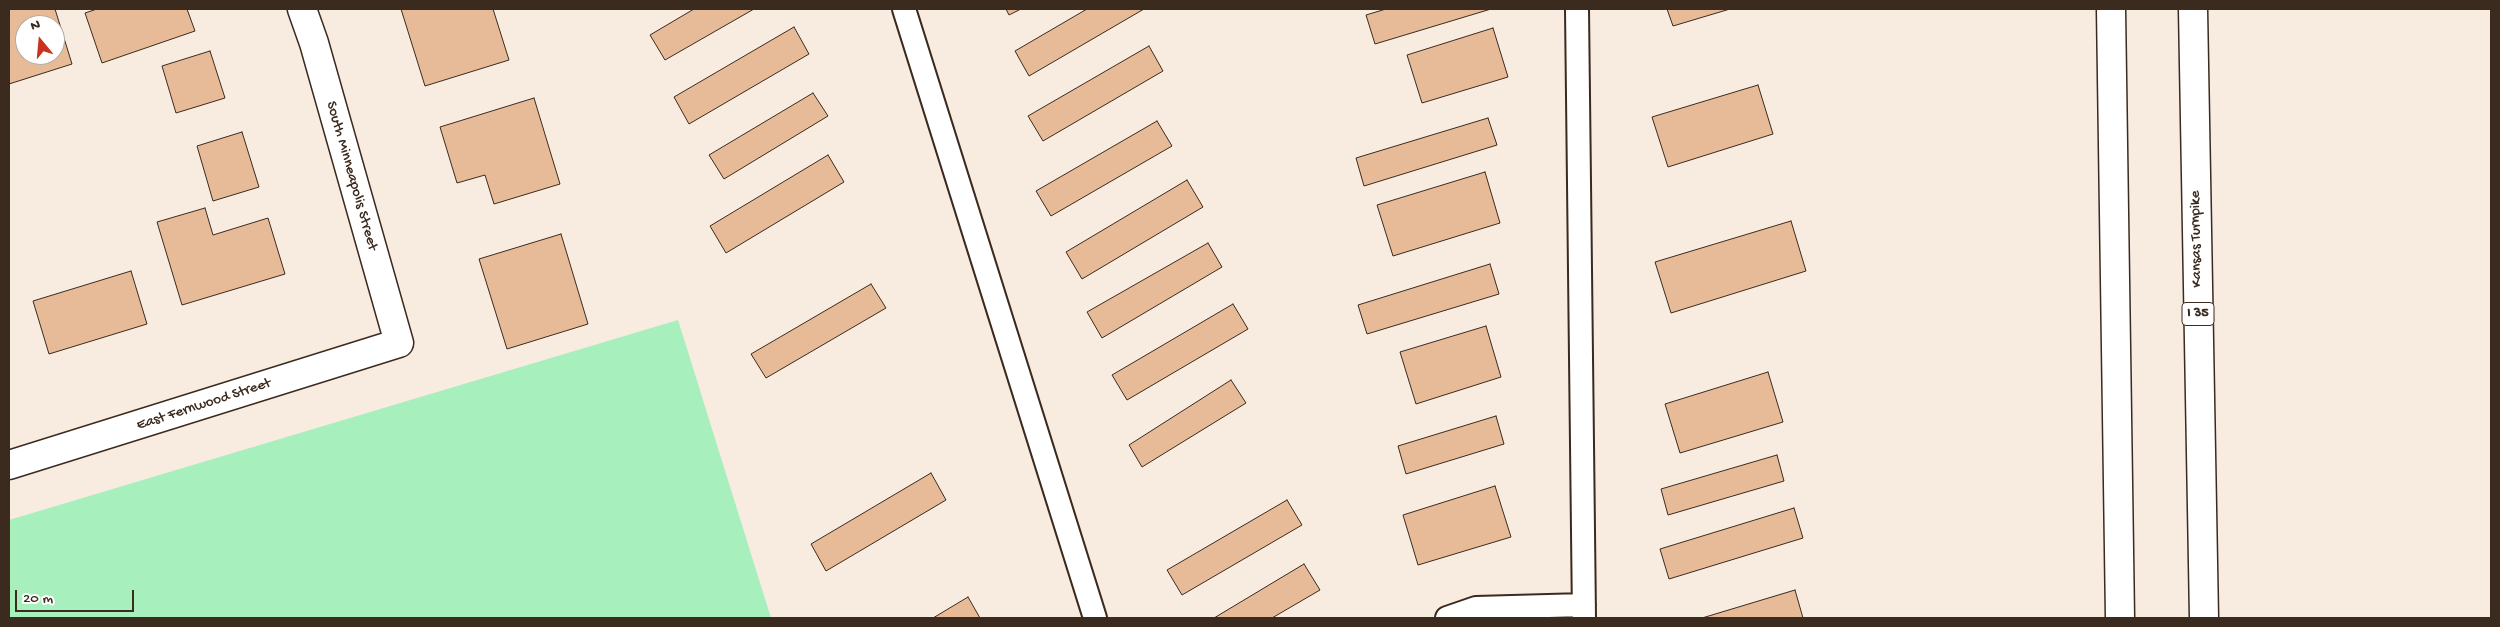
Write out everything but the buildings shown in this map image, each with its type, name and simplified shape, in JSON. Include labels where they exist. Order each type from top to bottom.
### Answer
[{"type":"main road","name":"South Minneapolis Street","points":[[302,9],[314,43],[399,344]]},
{"type":"main road","points":[[2111,9],[2120,618]]},
{"type":"main road","name":"Kansas Turnpike","points":[[2193,9],[2204,618]]},
{"type":"main road","name":"East Fernwood Street","points":[[9,465],[399,344]]},
{"type":"lane","points":[[904,9],[1095,618]]},
{"type":"lane","points":[[1447,618],[1476,608],[1584,612],[1577,9]]},
{"type":"green space","points":[[678,320],[771,618],[9,618],[9,520]]}]
